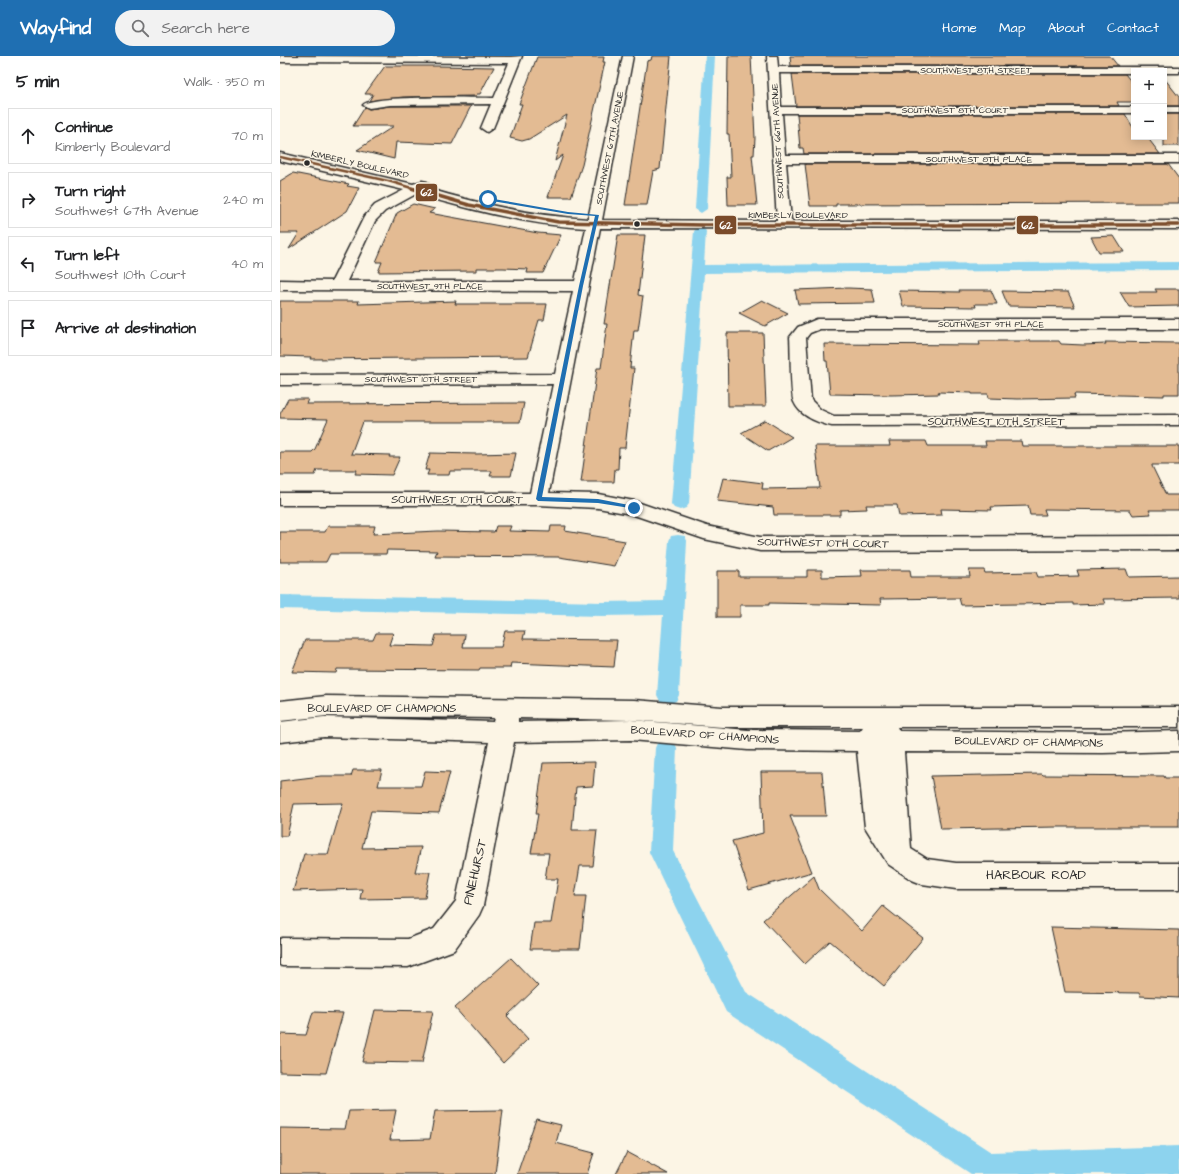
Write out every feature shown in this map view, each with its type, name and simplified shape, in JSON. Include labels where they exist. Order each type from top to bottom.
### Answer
[{"type":"street","name":"SOUTHWEST 67TH AVENUE","points":[[538,499],[628,56]]},
{"type":"street","name":"SOUTHWEST 66TH AVENUE","points":[[772,56],[783,220]]},
{"type":"street","points":[[280,59],[517,58],[488,128]]},
{"type":"street","points":[[1171,60],[1179,70]]},
{"type":"street","name":"SOUTHWEST 8TH STREET","points":[[774,70],[1179,70]]},
{"type":"street","points":[[369,106],[390,102],[498,101]]},
{"type":"street","name":"SOUTHWEST 8TH COURT","points":[[776,110],[1131,110]]},
{"type":"street","points":[[1167,110],[1179,110]]},
{"type":"street","name":"KIMBERLY BOULEVARD","points":[[281,151],[357,163],[488,199],[596,219]]},
{"type":"street","name":"KIMBERLY BOULEVARD","points":[[281,151],[345,170],[415,188],[469,205],[520,216],[596,219],[1072,220],[1179,224]]},
{"type":"street","name":"SOUTHWEST 8TH PLACE","points":[[780,159],[1179,159]]},
{"type":"street","points":[[337,286],[369,220],[380,208],[415,188],[429,182]]},
{"type":"street","name":"KIMBERLY BOULEVARD","points":[[1072,220],[1179,215]]},
{"type":"street","name":"SOUTHWEST 9TH PLACE","points":[[280,285],[581,286]]},
{"type":"street","name":"SOUTHWEST 9TH PLACE","points":[[815,414],[802,401],[798,337],[804,330],[818,324],[1179,324]]},
{"type":"street","name":"SOUTHWEST 10TH STREET","points":[[280,380],[563,379]]},
{"type":"street","name":"SOUTHWEST 10TH STREET","points":[[815,414],[832,421],[1179,420]]},
{"type":"street","name":"SOUTHWEST 10TH COURT","points":[[280,499],[538,499],[598,501],[634,508],[704,532],[760,544],[1179,543]]},
{"type":"street","name":"BOULEVARD OF CHAMPIONS","points":[[280,711],[326,706],[632,730],[679,724],[748,740],[1179,717]]},
{"type":"street","name":"BOULEVARD OF CHAMPIONS","points":[[280,732],[324,727],[506,720]]},
{"type":"street","name":"PINEHURST","points":[[282,952],[408,953],[444,940],[469,906],[506,720]]},
{"type":"street","name":"BOULEVARD OF CHAMPIONS","points":[[880,733],[1103,743],[1179,741]]},
{"type":"street","name":"HARBOUR ROAD","points":[[880,733],[878,827],[898,855],[922,871],[956,876],[1179,876]]},
{"type":"building","points":[[652,56],[671,56],[660,169],[653,171],[647,205],[625,205],[647,61],[651,60]]},
{"type":"building","points":[[728,56],[751,56],[755,138],[754,155],[752,155],[757,205],[728,205],[727,177],[731,177],[729,134],[727,134]]},
{"type":"building","points":[[790,56],[1110,56],[1118,66],[791,66]]},
{"type":"building","points":[[537,57],[604,57],[603,62],[605,62],[582,165],[571,197],[548,197],[563,155],[555,161],[567,115],[529,139],[522,141],[510,138],[522,104],[519,104]]},
{"type":"building","points":[[385,66],[494,67],[480,94],[477,94],[476,96],[403,97],[369,101],[373,94],[365,94]]},
{"type":"building","points":[[792,74],[1125,74],[1131,81],[1131,102],[1117,102],[1119,106],[796,106]]},
{"type":"building","points":[[1167,82],[1179,97],[1179,106],[1167,106]]},
{"type":"building","points":[[390,106],[471,106],[452,144],[396,142],[394,159],[357,150],[394,126],[353,126],[365,107],[369,109]]},
{"type":"building","points":[[797,114],[1125,114],[1131,124],[1131,140],[1149,140],[1160,154],[804,154],[803,148],[800,148]]},
{"type":"building","points":[[1167,114],[1179,114],[1179,146],[1164,146],[1164,140],[1167,140]]},
{"type":"building","points":[[805,164],[1168,164],[1179,179],[1179,203],[836,204],[836,206],[810,206]]},
{"type":"building","points":[[293,173],[349,184],[347,186],[359,188],[347,211],[289,249],[299,233],[280,233],[280,181]]},
{"type":"building","points":[[413,204],[435,209],[429,213],[538,233],[561,235],[543,273],[527,273],[528,269],[503,268],[476,268],[476,271],[378,272],[382,262],[376,262],[397,213]]},
{"type":"building","points":[[618,235],[645,235],[638,295],[643,296],[638,330],[634,330],[630,368],[634,368],[625,448],[619,448],[618,469],[615,469],[614,482],[581,482],[597,368],[601,368],[607,324],[604,324]]},
{"type":"building","points":[[1114,236],[1124,252],[1099,252],[1091,237]]},
{"type":"building","points":[[848,288],[872,289],[875,303],[798,304],[795,290]]},
{"type":"building","points":[[1155,289],[1179,289],[1179,306],[1129,307],[1120,292],[1157,292]]},
{"type":"building","points":[[959,290],[991,290],[997,304],[975,304],[976,307],[903,306],[899,291],[960,292]]},
{"type":"building","points":[[1002,291],[1068,292],[1075,307],[1008,306]]},
{"type":"building","points":[[762,300],[788,313],[765,326],[739,313]]},
{"type":"building","points":[[280,301],[359,301],[358,304],[456,301],[455,304],[547,304],[544,320],[539,320],[528,357],[310,359],[311,357],[280,356]]},
{"type":"building","points":[[727,333],[763,333],[766,406],[728,406]]},
{"type":"building","points":[[979,341],[1059,341],[1061,344],[1083,345],[1106,344],[1105,342],[1179,343],[1179,394],[1164,394],[1164,396],[1074,394],[1075,398],[1018,399],[989,398],[988,394],[938,392],[939,394],[830,394],[824,344],[980,345]]},
{"type":"building","points":[[288,399],[308,399],[306,404],[524,403],[520,422],[363,422],[351,454],[390,455],[389,457],[400,457],[392,475],[355,474],[357,470],[317,470],[315,475],[280,475],[280,452],[312,452],[315,449],[328,419],[280,418],[280,414]]},
{"type":"building","points":[[765,420],[792,437],[768,451],[741,433]]},
{"type":"building","points":[[889,441],[926,441],[928,446],[986,446],[985,441],[1021,441],[1022,446],[1179,446],[1179,465],[1152,466],[1166,495],[1179,495],[1179,510],[1149,510],[1151,514],[1133,515],[1130,510],[1044,509],[1046,515],[1030,515],[1028,506],[991,507],[992,510],[941,509],[942,515],[899,516],[897,505],[866,505],[867,509],[840,510],[840,515],[774,515],[773,507],[717,501],[723,478],[763,483],[762,489],[820,488],[815,446],[890,446]]},
{"type":"building","points":[[430,453],[516,453],[511,476],[490,476],[492,471],[450,471],[449,475],[427,475],[429,470],[425,470]]},
{"type":"building","points":[[328,526],[375,526],[373,534],[438,531],[494,532],[496,526],[511,526],[509,531],[550,532],[551,526],[566,526],[565,531],[625,541],[614,566],[559,557],[435,556],[437,551],[387,550],[386,554],[330,554],[326,562],[280,562],[280,532],[325,532]]},
{"type":"building","points":[[1126,569],[1129,577],[1179,576],[1179,598],[1103,599],[1105,604],[1073,605],[1073,603],[961,605],[959,598],[880,599],[881,605],[769,603],[769,605],[740,605],[740,617],[717,617],[717,571],[739,571],[739,577],[807,577],[807,570],[822,570],[822,577],[862,576],[861,570],[910,570],[911,577],[970,577],[969,570],[984,570],[985,573],[1036,572],[1038,577],[1079,576],[1077,570]]},
{"type":"building","points":[[505,631],[525,631],[523,639],[617,640],[614,667],[511,663],[510,668],[480,668],[479,670],[337,669],[336,673],[292,672],[305,640],[373,640],[376,633],[393,633],[389,645],[433,646],[436,635],[465,635],[463,647],[501,647]]},
{"type":"building","points":[[595,762],[593,786],[576,787],[572,830],[597,830],[593,866],[580,866],[575,896],[586,896],[580,949],[530,949],[534,923],[551,923],[558,879],[545,879],[549,853],[531,853],[538,814],[536,814],[543,763]]},
{"type":"building","points":[[353,770],[382,770],[378,786],[421,786],[425,771],[450,772],[439,813],[371,811],[362,848],[421,847],[415,872],[430,872],[425,898],[360,899],[362,889],[293,891],[304,854],[328,854],[343,803],[294,804],[287,836],[280,836],[280,781],[321,776],[351,776]]},
{"type":"building","points":[[761,772],[822,772],[826,816],[790,816],[812,872],[749,890],[732,841],[763,833]]},
{"type":"building","points":[[1042,774],[1164,776],[1165,778],[1179,778],[1179,827],[941,829],[931,776]]},
{"type":"building","points":[[814,876],[819,889],[862,931],[883,906],[923,938],[884,986],[830,941],[805,964],[763,920]]},
{"type":"building","points":[[1051,927],[1179,930],[1179,998],[1140,996],[1139,993],[1065,992]]},
{"type":"building","points":[[511,958],[538,986],[507,1016],[528,1039],[503,1063],[455,1008]]},
{"type":"building","points":[[375,1010],[433,1011],[422,1063],[362,1062]]},
{"type":"building","points":[[313,1012],[343,1013],[326,1073],[280,1072],[280,1034],[306,1035]]},
{"type":"building","points":[[396,1110],[390,1140],[430,1139],[435,1111],[503,1110],[495,1174],[280,1174],[280,1128],[345,1129],[349,1111]]},
{"type":"building","points":[[536,1119],[561,1125],[556,1143],[594,1153],[587,1174],[517,1174]]},
{"type":"building","points":[[627,1152],[668,1174],[616,1174]]},
{"type":"waterway","points":[[701,209],[710,56]]},
{"type":"waterway","points":[[697,269],[700,231]]},
{"type":"waterway","points":[[697,269],[1179,266]]},
{"type":"waterway","points":[[680,504],[697,269]]},
{"type":"waterway","points":[[673,608],[678,541]]},
{"type":"waterway","points":[[280,602],[602,609],[673,608]]},
{"type":"waterway","points":[[668,695],[673,608]]},
{"type":"waterway","points":[[666,748],[661,852],[736,1002],[987,1167],[1179,1161]]},
{"type":"transit line","name":"62","points":[[280,157],[388,181],[469,205],[558,222],[703,225],[1179,225]]},
{"type":"route","points":[[488,199],[568,213],[597,215],[581,286],[538,499],[598,501],[634,508]]}]
